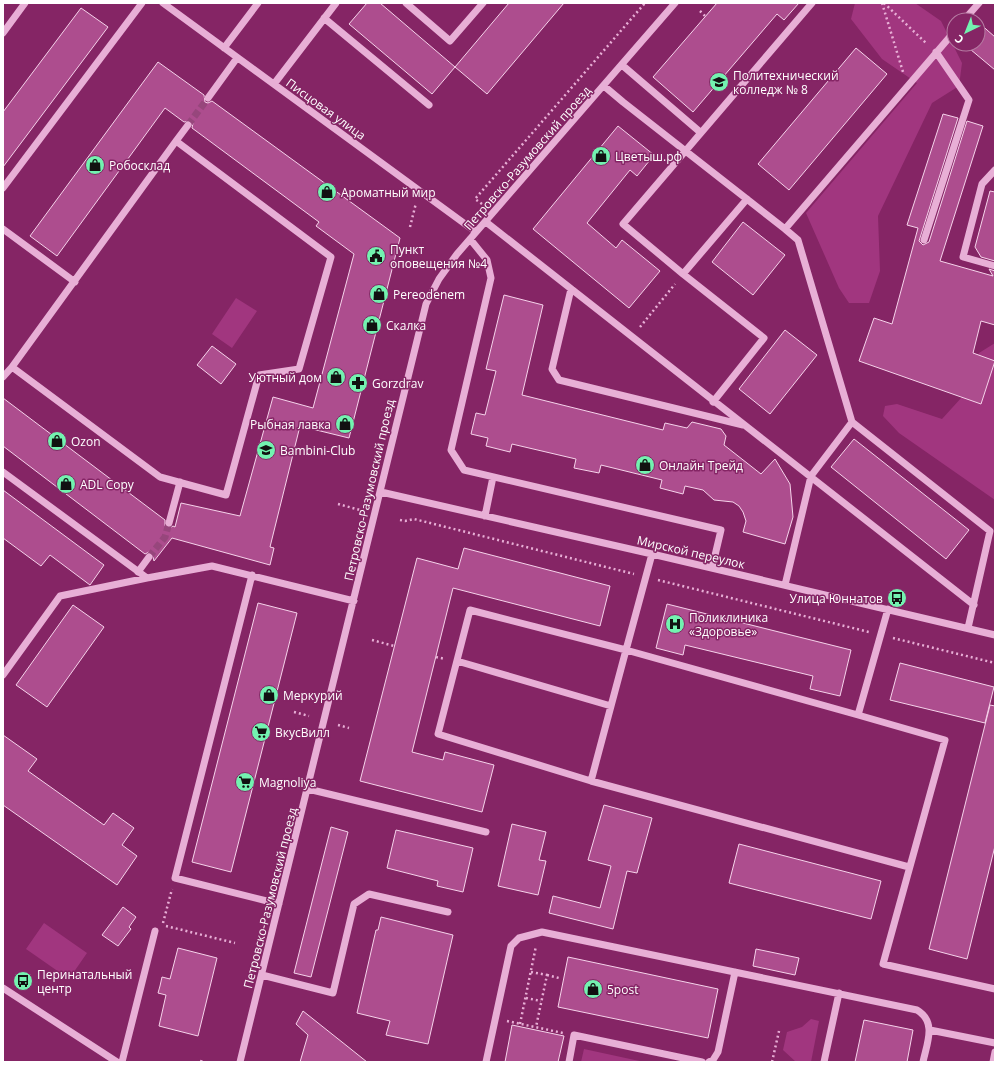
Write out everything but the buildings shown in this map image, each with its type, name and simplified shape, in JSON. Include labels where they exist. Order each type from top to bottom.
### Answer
[{"type":"street","points":[[3,33],[25,3]]},
{"type":"street","points":[[3,188],[142,3]]},
{"type":"street","name":"Писцовая улица","points":[[163,3],[476,232]]},
{"type":"street","points":[[224,48],[258,3]]},
{"type":"street","points":[[274,84],[336,3]]},
{"type":"street","points":[[406,3],[450,41],[483,3]]},
{"type":"street","name":"Петровско-Разумовский проезд","points":[[240,1062],[426,304],[438,279],[476,232],[675,3]]},
{"type":"street","points":[[713,402],[764,338],[623,224],[700,132],[812,3]]},
{"type":"street","points":[[971,12],[979,3]]},
{"type":"street","points":[[324,18],[429,106]]},
{"type":"street","points":[[785,229],[946,41]]},
{"type":"street","points":[[924,240],[969,100],[936,52]]},
{"type":"street","points":[[208,98],[237,58]]},
{"type":"street","points":[[622,65],[700,132]]},
{"type":"street","points":[[604,86],[798,240],[852,422],[990,531],[968,628]]},
{"type":"street","points":[[3,377],[75,282],[188,125]]},
{"type":"street","points":[[12,367],[160,477],[226,495],[259,376],[299,369],[331,257],[176,141]]},
{"type":"street","points":[[995,170],[982,184],[963,257],[995,266]]},
{"type":"street","points":[[683,274],[747,199]]},
{"type":"street","points":[[486,222],[632,336],[713,402],[974,605]]},
{"type":"street","points":[[3,229],[75,282]]},
{"type":"street","points":[[470,240],[487,260],[491,278],[451,450],[464,470],[721,530],[712,568]]},
{"type":"street","points":[[571,289],[552,369],[559,380],[745,426]]},
{"type":"street","points":[[785,585],[810,476],[852,422]]},
{"type":"street","points":[[3,472],[147,578]]},
{"type":"street","points":[[485,516],[493,477]]},
{"type":"street","points":[[169,523],[180,482]]},
{"type":"street","name":"Мирской переулок","points":[[381,492],[995,635]]},
{"type":"street","points":[[591,781],[652,554]]},
{"type":"street","points":[[138,572],[149,557]]},
{"type":"street","points":[[3,675],[60,596],[212,566],[354,601]]},
{"type":"street","points":[[252,575],[175,878],[279,904]]},
{"type":"street","points":[[858,715],[888,609]]},
{"type":"street","points":[[909,867],[591,781],[438,734],[470,610],[626,650],[945,740],[883,964],[995,988]]},
{"type":"street","points":[[457,662],[612,706]]},
{"type":"street","points":[[308,788],[486,832]]},
{"type":"street","points":[[262,975],[333,993],[354,904],[369,894],[448,912]]},
{"type":"street","points":[[122,1062],[155,931]]},
{"type":"street","points":[[486,1062],[511,946],[518,938],[539,932],[547,932],[917,1010],[927,1018],[930,1030],[923,1062]]},
{"type":"street","points":[[709,1062],[713,1060],[718,1052],[735,972]]},
{"type":"street","points":[[3,988],[117,1062]]},
{"type":"street","points":[[824,1062],[838,994]]},
{"type":"street","points":[[930,1030],[995,1043]]},
{"type":"street","points":[[569,1062],[574,1035],[702,1062]]},
{"type":"street","points":[[993,1062],[995,1052]]},
{"type":"path","points":[[482,204],[475,199],[645,3]]},
{"type":"path","points":[[883,3],[936,52]]},
{"type":"path","points":[[883,3],[907,86]]},
{"type":"path","points":[[700,12],[705,16]]},
{"type":"path","points":[[410,227],[417,201]]},
{"type":"path","points":[[632,336],[683,274]]},
{"type":"path","points":[[338,504],[360,510]]},
{"type":"path","points":[[400,520],[405,521],[414,519],[995,663]]},
{"type":"path","points":[[372,640],[394,646]]},
{"type":"path","points":[[294,712],[309,716]]},
{"type":"path","points":[[338,725],[349,728]]},
{"type":"path","points":[[175,878],[163,925],[235,943]]},
{"type":"path","points":[[520,1024],[539,932]]},
{"type":"path","points":[[531,972],[559,978]]},
{"type":"path","points":[[536,1027],[547,975]]},
{"type":"path","points":[[526,998],[541,1001]]},
{"type":"path","points":[[495,1018],[553,1030]]},
{"type":"path","points":[[772,1062],[779,1031]]},
{"type":"shaded area","points":[[855,3],[915,3],[941,21],[946,31],[946,52],[956,52],[962,63],[959,86],[932,103],[878,216],[880,271],[869,303],[849,303],[839,288],[806,213],[917,83],[882,59],[851,19]]},
{"type":"shaded area","points":[[236,298],[257,311],[232,348],[212,334]]},
{"type":"shaded area","points":[[995,343],[995,500],[899,433],[883,416],[885,406],[897,404],[942,419],[962,397],[979,353]]},
{"type":"shaded area","points":[[44,923],[87,953],[69,979],[26,949]]},
{"type":"shaded area","points":[[811,1019],[819,1021],[811,1062],[796,1062],[783,1050],[787,1032],[802,1027]]},
{"type":"shaded area","points":[[584,1049],[644,1062],[581,1062]]},
{"type":"tunnel","points":[[188,125],[208,98]]},
{"type":"tunnel","points":[[149,557],[165,537],[169,523]]},
{"type":"place","name":"Политехнический колледж № 8","points":[[719,82]]},
{"type":"place","name":"Цветыш.рф","points":[[601,156]]},
{"type":"place","name":"Робосклад","points":[[95,165]]},
{"type":"place","name":"Ароматный мир","points":[[327,192]]},
{"type":"place","name":"Пункт оповещения №4","points":[[376,256]]},
{"type":"place","name":"Pereodenem","points":[[379,294]]},
{"type":"place","name":"Скалка","points":[[372,325]]},
{"type":"place","name":"Уютный дом","points":[[336,377]]},
{"type":"place","name":"Gorzdrav","points":[[358,383]]},
{"type":"place","name":"Рыбная лавка","points":[[345,424]]},
{"type":"place","name":"Ozon","points":[[57,441]]},
{"type":"place","name":"Bambini-Club","points":[[266,450]]},
{"type":"place","name":"Онлайн Трейд","points":[[645,465]]},
{"type":"place","name":"ADL Copy","points":[[66,484]]},
{"type":"place","name":"Улица Юннатов","points":[[897,598]]},
{"type":"place","name":"Поликлиника «Здоровье»","points":[[675,624]]},
{"type":"place","name":"Меркурий","points":[[269,695]]},
{"type":"place","name":"ВкусВилл","points":[[261,732]]},
{"type":"place","name":"Magnoliya","points":[[245,782]]},
{"type":"place","name":"Перинатальный центр","points":[[23,981]]},
{"type":"place","name":"5post","points":[[593,989]]}]
